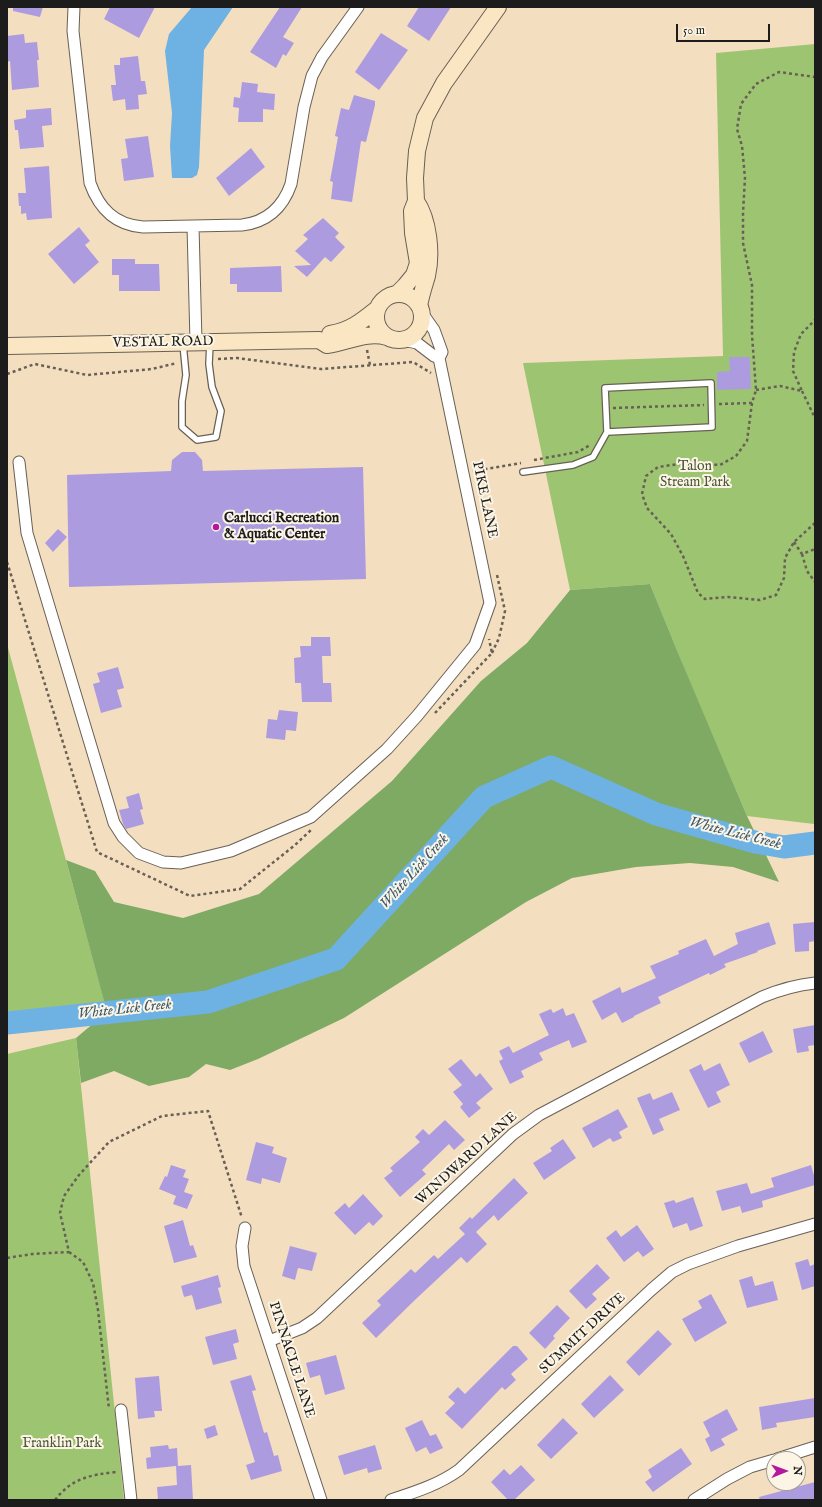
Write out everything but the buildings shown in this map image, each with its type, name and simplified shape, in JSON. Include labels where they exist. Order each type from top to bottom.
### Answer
[{"type":"street","points":[[74,7],[73,32],[90,183],[95,197],[103,209],[115,219],[128,225],[143,227],[251,224],[264,219],[275,211],[281,204],[291,184],[304,106],[312,76],[322,57],[358,7]]},
{"type":"street","points":[[397,294],[414,275],[418,263],[413,233],[412,211],[416,201],[415,178],[417,151],[425,118],[444,83],[498,7]]},
{"type":"street","points":[[416,201],[423,210],[430,253],[422,291],[420,310]]},
{"type":"street","points":[[192,226],[196,342]]},
{"type":"street","points":[[395,338],[413,335],[419,329],[422,322],[420,310],[416,301],[409,296],[402,294],[393,294],[385,298],[377,308],[376,323],[378,328],[395,338],[417,343],[439,358]]},
{"type":"street","name":"VESTAL ROAD","points":[[319,340],[327,334],[338,333],[359,324],[377,308]]},
{"type":"street","name":"PIKE LANE","points":[[19,462],[28,533],[114,823],[123,837],[139,853],[162,862],[181,863],[231,851],[311,817],[387,749],[417,716],[475,645],[490,603],[439,358],[442,352],[440,342],[430,323],[420,310]]},
{"type":"street","name":"VESTAL ROAD","points":[[7,346],[319,340],[327,345],[367,335],[380,335],[395,338]]},
{"type":"street","name":"WINDWARD LANE","points":[[269,1340],[302,1328],[317,1318],[513,1134],[539,1115],[762,997],[789,988],[815,983]]},
{"type":"street","name":"SUMMIT DRIVE","points":[[391,1500],[433,1485],[459,1470],[672,1272],[738,1246],[815,1224]]},
{"type":"street","name":"PINNACLE LANE","points":[[245,1228],[242,1246],[244,1266],[321,1500]]},
{"type":"street","points":[[121,1410],[131,1500]]},
{"type":"street","points":[[802,1451],[815,1447]]},
{"type":"street","points":[[694,1500],[732,1476],[750,1467],[766,1462]]},
{"type":"lane","points":[[196,342],[209,364],[212,387],[221,411],[216,436],[197,440],[182,427],[182,401],[186,375],[196,342]]},
{"type":"lane","points":[[523,472],[573,465],[593,457],[607,432],[605,388],[711,383],[712,427],[607,432]]},
{"type":"path","points":[[802,391],[780,386],[756,390],[752,335],[752,285],[743,243],[745,178],[742,146],[737,129],[741,104],[756,84],[779,72],[815,77]]},
{"type":"path","points":[[815,320],[801,334],[794,352],[793,371],[815,418]]},
{"type":"path","points":[[216,359],[237,358],[321,369],[413,362],[431,373]]},
{"type":"path","points":[[7,374],[35,364],[87,375],[152,369],[180,362]]},
{"type":"path","points":[[752,403],[747,441],[736,456],[720,465],[686,463],[658,468],[646,476],[642,494],[648,508],[671,534],[683,556],[698,593],[705,599],[728,597],[760,600],[776,595],[784,578],[785,558],[794,542],[815,523]]},
{"type":"path","points":[[794,542],[802,554],[807,571],[815,582]]},
{"type":"path","points":[[802,554],[815,550]]},
{"type":"path","points":[[7,562],[97,852],[190,896],[240,889],[296,845],[317,825]]},
{"type":"path","points":[[484,618],[492,653]]},
{"type":"path","points":[[435,714],[492,653],[499,638]]},
{"type":"path","points":[[69,1252],[60,1213],[64,1196],[79,1175],[109,1142],[162,1116],[208,1111],[245,1228]]},
{"type":"path","points":[[7,1258],[32,1254],[69,1252],[83,1262],[93,1283],[98,1310],[109,1410]]},
{"type":"path","points":[[115,1464],[116,1479]]},
{"type":"path","points":[[55,1500],[73,1483],[89,1476],[116,1472]]},
{"type":"green space","name":"Talon Stream Park","points":[[815,44],[814,824],[747,816],[650,584],[570,590],[523,363],[723,356],[716,53]]},
{"type":"green space","points":[[650,584],[747,816],[779,882],[733,867],[690,863],[636,867],[572,878],[526,902],[344,1018],[258,1059],[230,1070],[206,1064],[189,1077],[149,1086],[114,1071],[81,1083],[76,1038],[107,1012],[66,860],[95,871],[114,902],[183,918],[259,894],[392,781],[481,681],[527,643],[570,590]]},
{"type":"green space","points":[[7,644],[103,996],[107,1012],[7,1023]]},
{"type":"green space","name":"Franklin Park","points":[[76,1038],[124,1500],[7,1500],[7,1054]]},
{"type":"water","points":[[192,7],[233,7],[204,50],[199,167],[197,175],[192,178],[172,178],[170,146],[172,113],[165,51],[169,34]]},
{"type":"waterway","name":"White Lick Creek","points":[[7,1023],[208,1002],[336,959],[484,797],[551,767],[656,814],[755,842],[784,847],[815,843]]},
{"type":"place","name":"Carlucci Recreation & Aquatic Center","points":[[216,527]]}]
